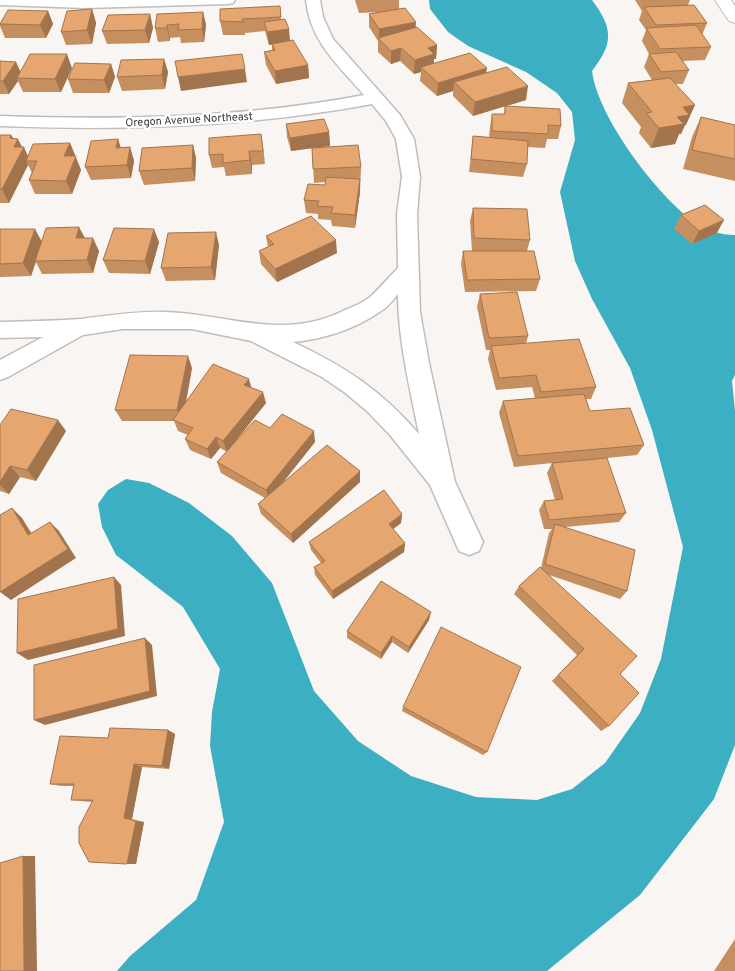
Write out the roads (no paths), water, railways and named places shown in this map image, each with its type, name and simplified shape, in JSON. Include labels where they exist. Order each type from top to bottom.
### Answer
[{"type":"street","points":[[0,1],[94,4],[228,0]]},
{"type":"street","points":[[313,0],[315,17],[326,41],[394,119],[405,139],[411,177],[407,214],[409,312],[417,363],[442,482],[469,542]]},
{"type":"street","points":[[723,0],[735,18]]},
{"type":"street","name":"Oregon Avenue Northeast","points":[[0,121],[79,123],[197,120],[311,109],[376,98]]},
{"type":"street","points":[[0,330],[78,327],[123,321],[176,320],[220,325],[253,333],[284,334],[309,332],[334,326],[375,304],[408,270]]},
{"type":"street","points":[[0,371],[78,327]]},
{"type":"street","points":[[253,333],[322,366],[354,386],[390,420],[442,482]]},
{"type":"water","points":[[429,0],[592,0],[604,19],[608,36],[604,52],[592,71],[605,111],[617,132],[647,175],[680,210],[704,228],[719,233],[735,235],[735,375],[732,381],[735,411],[735,745],[714,799],[640,895],[547,971],[117,971],[130,956],[196,900],[224,822],[210,746],[212,712],[220,669],[183,607],[116,555],[102,527],[98,504],[108,490],[126,479],[149,483],[189,503],[232,536],[272,583],[314,691],[358,741],[411,776],[476,797],[537,800],[572,789],[605,763],[640,713],[661,659],[683,547],[652,430],[630,368],[592,299],[575,261],[560,192],[575,140],[572,112],[557,93],[526,72],[468,46],[448,32],[430,9]]}]
